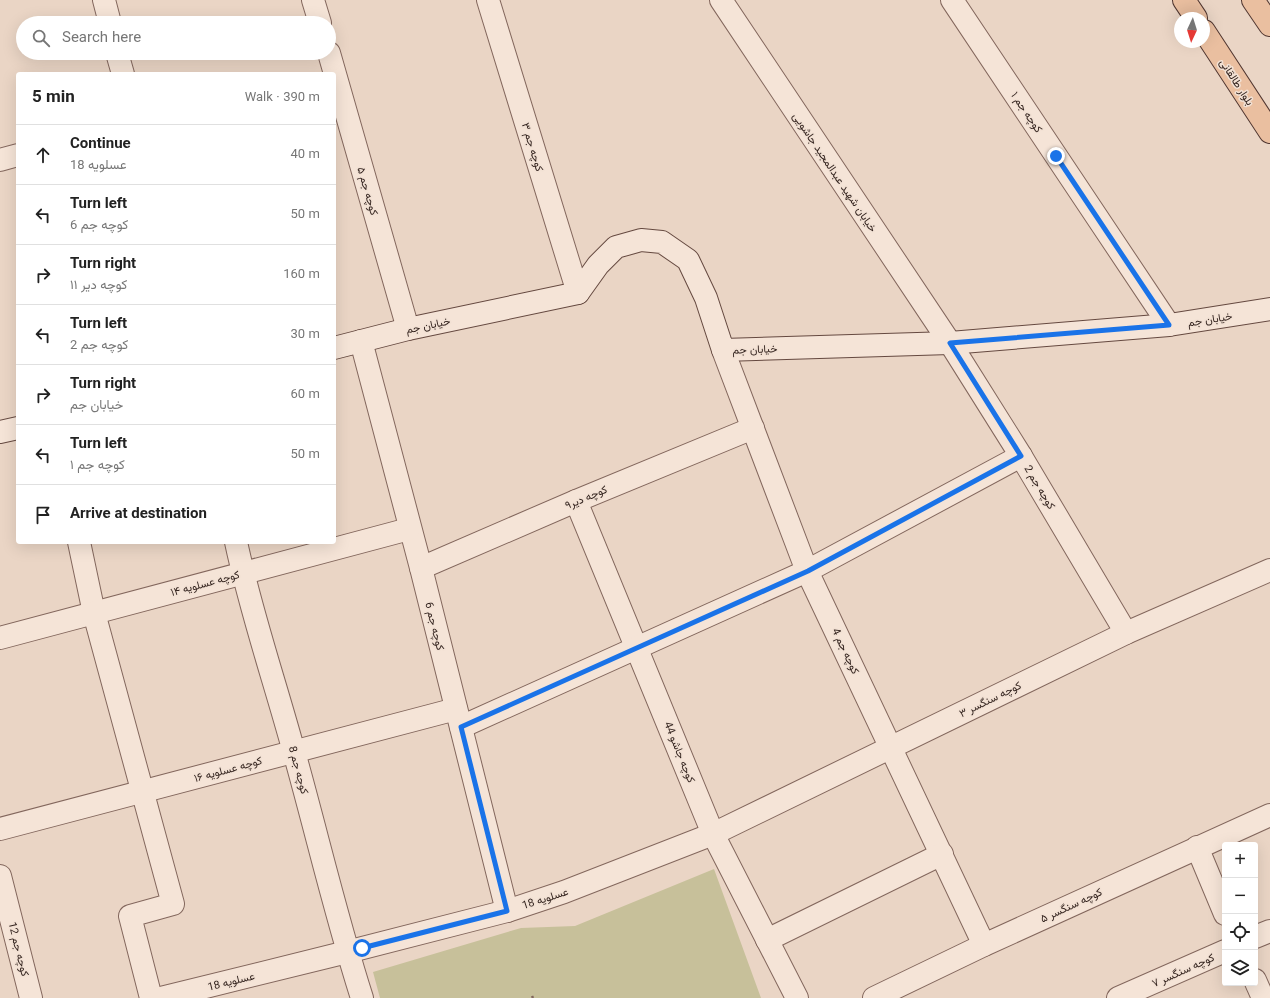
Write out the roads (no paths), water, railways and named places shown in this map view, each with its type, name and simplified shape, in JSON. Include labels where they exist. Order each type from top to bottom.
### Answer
[{"type":"main road","points":[[1184,0],[1192,12]]},
{"type":"main road","points":[[1253,0],[1270,24]]},
{"type":"main road","name":"بلوار طالقانی","points":[[1210,40],[1270,132]]},
{"type":"street","points":[[104,0],[108,16]]},
{"type":"street","points":[[313,0],[318,16]]},
{"type":"street","name":"کوچه جم ۳","points":[[488,0],[578,293]]},
{"type":"street","name":"خیابان شهید عبدالمجید جاشویی","points":[[721,0],[950,343]]},
{"type":"street","name":"کوچه جم ۱","points":[[952,0],[1169,325]]},
{"type":"street","points":[[120,60],[123,72]]},
{"type":"street","name":"کوچه جم ۵","points":[[330,60],[334,72]]},
{"type":"street","name":"کوچه جم ۵","points":[[336,81],[408,329]]},
{"type":"street","points":[[0,160],[16,156]]},
{"type":"street","name":"خیابان جم","points":[[336,347],[408,329],[578,293],[598,265],[616,248],[641,240],[662,242],[688,260],[706,298],[723,350],[950,343],[1169,325],[1270,309]]},
{"type":"street","name":"کوچه جم 6","points":[[361,341],[409,529],[421,568],[507,911]]},
{"type":"street","name":"کوچه جم 2","points":[[950,343],[1021,456],[1126,633]]},
{"type":"street","name":"کوچه جم 4","points":[[723,350],[808,571],[984,945]]},
{"type":"street","points":[[0,432],[16,428]]},
{"type":"street","name":"کوچه دیر۹","points":[[421,568],[576,501],[753,428]]},
{"type":"street","name":"کوچه عسلویه ۱۶","points":[[0,829],[294,752],[458,718],[637,648],[808,571],[1021,456]]},
{"type":"street","name":"کوچه جاشو 44","points":[[576,501],[713,834],[797,998]]},
{"type":"street","name":"کوچه عسلویه ۱۴","points":[[0,638],[409,529]]},
{"type":"street","points":[[78,544],[94,613],[173,904],[130,916],[151,998]]},
{"type":"street","name":"کوچه جم 8","points":[[236,544],[243,573],[294,752],[347,952],[362,998]]},
{"type":"street","name":"کوچه سنگسر ۳","points":[[713,834],[1126,633],[1270,570]]},
{"type":"street","name":"کوچه سنگسر ۵","points":[[874,998],[984,945],[1270,815]]},
{"type":"street","name":"عسلویه 18","points":[[161,998],[507,911],[564,892],[713,834]]},
{"type":"street","points":[[1197,847],[1222,907]]},
{"type":"street","points":[[767,940],[942,854]]},
{"type":"street","name":"کوچه جم 12","points":[[0,876],[31,998]]},
{"type":"street","points":[[1258,936],[1270,931]]},
{"type":"street","name":"کوچه سنگسر ۷","points":[[1118,998],[1222,952]]},
{"type":"street","points":[[1258,986],[1263,998]]}]
